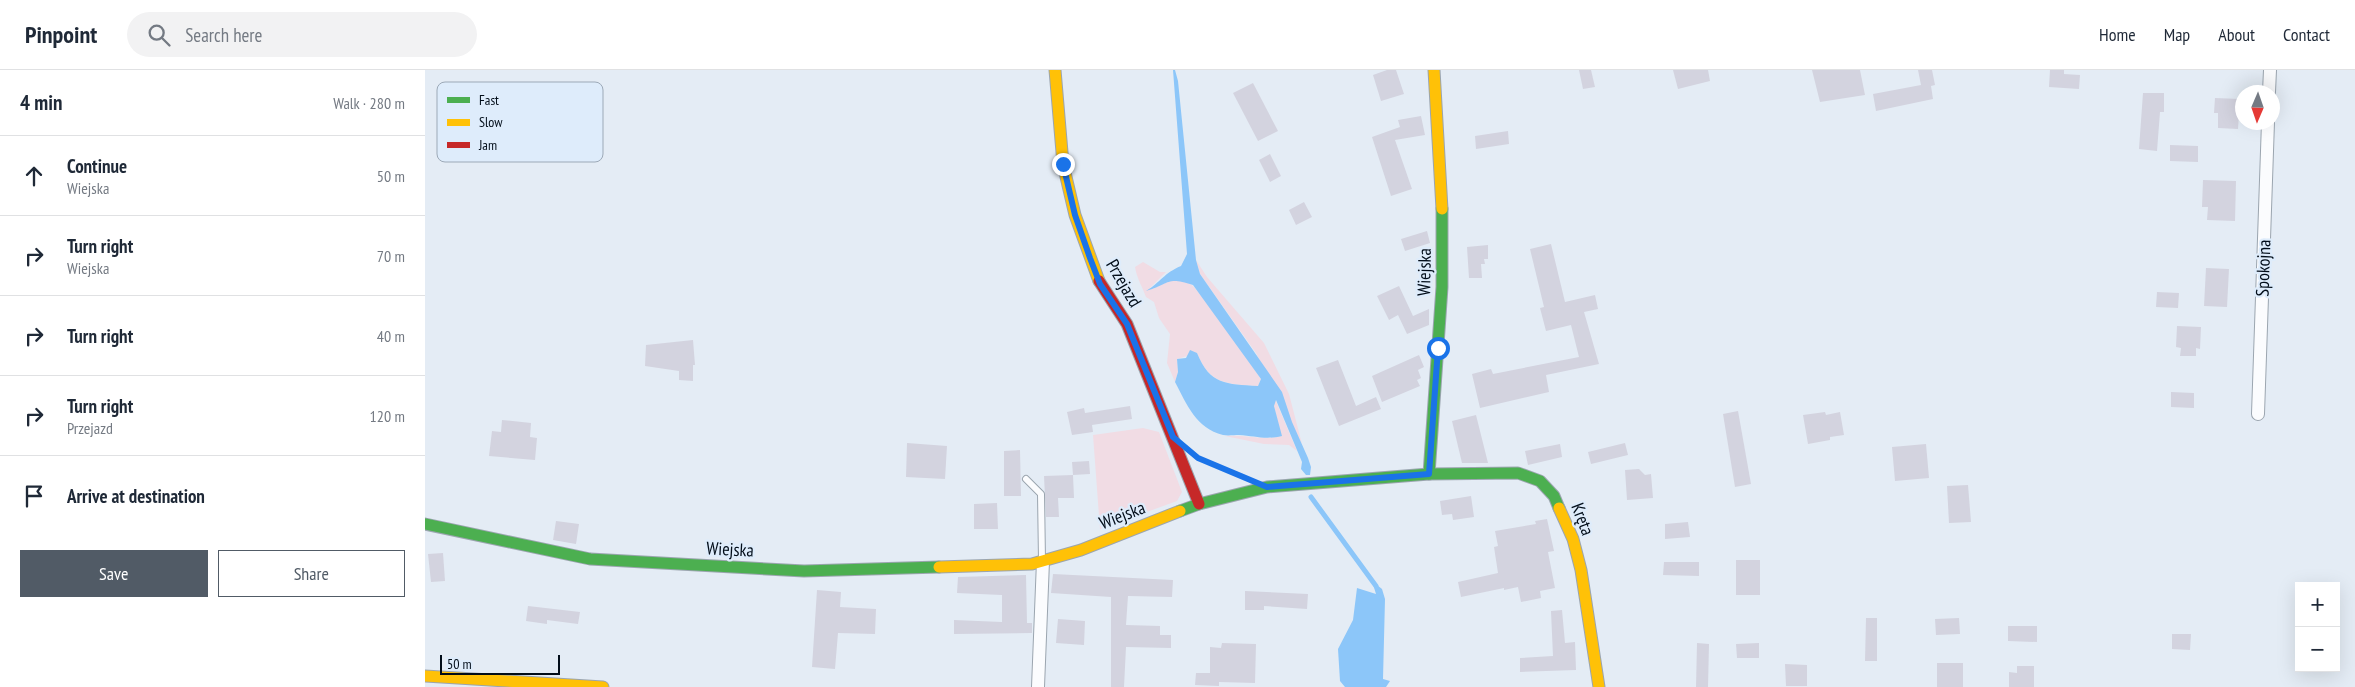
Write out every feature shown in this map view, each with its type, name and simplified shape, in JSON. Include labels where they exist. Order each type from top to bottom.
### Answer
[{"type":"street","name":"Przejazd","points":[[1055,70],[1063,164],[1075,215],[1100,284],[1127,324],[1199,504]]},
{"type":"street","name":"Wiejska","points":[[425,524],[488,539],[599,559],[804,571],[1032,564],[1081,550],[1199,504],[1267,487],[1429,474],[1442,287],[1442,215],[1434,70]]},
{"type":"street","points":[[2269,85],[2270,70]]},
{"type":"street","name":"Spokojna","points":[[2258,414],[2268,130]]},
{"type":"street","name":"Kręta","points":[[1429,474],[1518,473],[1540,481],[1554,496],[1573,540],[1581,570],[1599,687]]},
{"type":"street","points":[[1038,687],[1043,561]]},
{"type":"street","points":[[425,676],[603,687]]},
{"type":"lane","points":[[1026,479],[1041,494],[1043,561]]},
{"type":"path","points":[[1192,453],[1198,458],[1245,477]]},
{"type":"shaded area","points":[[1196,260],[1207,277],[1264,343],[1289,394],[1302,444],[1256,353],[1200,274]]},
{"type":"shaded area","points":[[1143,262],[1160,272],[1166,272],[1148,290],[1173,280],[1183,281],[1196,289],[1261,379],[1258,386],[1221,381],[1214,377],[1202,364],[1197,353],[1177,359],[1178,372],[1175,382],[1167,363],[1170,334],[1159,318],[1154,302],[1146,297],[1138,279],[1135,267]]},
{"type":"shaded area","points":[[1275,399],[1297,451],[1289,445],[1264,444],[1225,436],[1267,438],[1281,436],[1274,406]]},
{"type":"shaded area","points":[[1143,428],[1159,432],[1182,492],[1177,501],[1100,529],[1093,435]]},
{"type":"water","points":[[1173,70],[1175,70],[1178,81],[1196,260],[1200,274],[1282,392],[1292,422],[1308,458],[1311,467],[1310,475],[1306,475],[1301,469],[1302,462],[1276,400],[1274,406],[1282,436],[1266,438],[1223,435],[1214,432],[1199,421],[1188,407],[1175,382],[1178,372],[1177,359],[1186,358],[1190,350],[1197,353],[1202,364],[1220,381],[1258,386],[1261,379],[1193,285],[1173,281],[1146,291],[1170,272],[1181,266],[1187,254]]},
{"type":"water","points":[[1372,581],[1382,589],[1385,599],[1383,679],[1390,681],[1386,687],[1345,687],[1340,681],[1338,649],[1353,620],[1357,588],[1376,594]]},
{"type":"building","points":[[1387,70],[1396,70],[1404,94],[1381,101],[1373,75]]},
{"type":"building","points":[[1579,70],[1591,70],[1595,87],[1583,89]]},
{"type":"building","points":[[1673,70],[1708,70],[1710,81],[1678,89]]},
{"type":"building","points":[[1812,70],[1860,70],[1865,95],[1820,102]]},
{"type":"building","points":[[1918,70],[1932,70],[1935,85],[1931,86],[1933,99],[1876,111],[1873,94],[1921,85]]},
{"type":"building","points":[[2050,70],[2064,70],[2064,74],[2080,75],[2079,89],[2049,87]]},
{"type":"building","points":[[1253,83],[1278,131],[1258,141],[1233,93]]},
{"type":"building","points":[[2143,93],[2164,93],[2164,112],[2160,112],[2157,151],[2139,149]]},
{"type":"building","points":[[2215,98],[2235,99],[2235,129],[2218,128],[2218,113],[2214,113]]},
{"type":"building","points":[[1421,116],[1425,135],[1395,140],[1412,189],[1391,196],[1372,137],[1400,127],[1398,120]]},
{"type":"building","points":[[1508,131],[1509,144],[1476,149],[1475,136]]},
{"type":"building","points":[[2170,145],[2198,146],[2198,162],[2170,161]]},
{"type":"building","points":[[1270,154],[1281,176],[1270,182],[1259,160]]},
{"type":"building","points":[[2203,180],[2236,181],[2235,221],[2207,220],[2208,207],[2202,207]]},
{"type":"building","points":[[1304,202],[1312,217],[1296,225],[1289,210]]},
{"type":"building","points":[[1427,231],[1430,243],[1405,251],[1401,239]]},
{"type":"building","points":[[1551,244],[1565,302],[1595,295],[1598,309],[1584,312],[1599,364],[1546,375],[1549,392],[1480,408],[1472,374],[1491,369],[1493,374],[1579,357],[1571,325],[1546,331],[1540,308],[1544,307],[1530,249]]},
{"type":"building","points":[[1488,245],[1488,259],[1484,259],[1485,264],[1481,264],[1482,278],[1469,278],[1467,247]]},
{"type":"building","points":[[2206,268],[2229,269],[2227,307],[2204,306]]},
{"type":"building","points":[[1399,286],[1413,316],[1429,309],[1429,325],[1407,334],[1398,315],[1389,320],[1377,296]]},
{"type":"building","points":[[2157,292],[2179,293],[2178,308],[2156,307]]},
{"type":"building","points":[[2177,326],[2201,327],[2200,349],[2196,348],[2196,356],[2180,356],[2181,348],[2176,347]]},
{"type":"building","points":[[693,340],[695,365],[693,365],[693,381],[679,380],[679,371],[645,366],[646,345]]},
{"type":"building","points":[[1419,355],[1424,367],[1418,370],[1421,378],[1417,380],[1420,386],[1382,402],[1372,376]]},
{"type":"building","points":[[1338,360],[1356,406],[1376,397],[1381,409],[1339,426],[1316,368]]},
{"type":"building","points":[[2171,392],[2194,393],[2194,408],[2171,407]]},
{"type":"building","points":[[1130,406],[1132,419],[1092,425],[1093,432],[1072,435],[1067,412],[1084,408],[1085,413]]},
{"type":"building","points":[[1738,411],[1751,484],[1735,487],[1723,414]]},
{"type":"building","points":[[1825,412],[1826,415],[1840,412],[1844,435],[1808,444],[1803,415]]},
{"type":"building","points":[[1476,415],[1488,463],[1462,463],[1452,421]]},
{"type":"building","points":[[502,420],[531,423],[530,437],[537,438],[535,460],[489,456],[492,431],[501,432]]},
{"type":"building","points":[[907,443],[947,446],[945,479],[906,477]]},
{"type":"building","points":[[1625,443],[1628,455],[1591,464],[1588,452]]},
{"type":"building","points":[[1560,444],[1562,457],[1528,465],[1525,451]]},
{"type":"building","points":[[1926,444],[1929,478],[1895,481],[1892,447]]},
{"type":"building","points":[[1020,450],[1021,496],[1004,496],[1004,451]]},
{"type":"building","points":[[1089,461],[1090,474],[1073,475],[1072,462]]},
{"type":"building","points":[[1639,469],[1645,475],[1651,474],[1653,498],[1627,500],[1625,470]]},
{"type":"building","points":[[1073,475],[1074,498],[1058,498],[1059,517],[1046,517],[1044,476]]},
{"type":"building","points":[[1968,485],[1971,522],[1949,523],[1947,486]]},
{"type":"building","points":[[1471,496],[1474,517],[1453,520],[1452,514],[1442,515],[1440,501]]},
{"type":"building","points":[[997,503],[998,529],[974,529],[974,504]]},
{"type":"building","points":[[1547,519],[1554,551],[1548,552],[1555,588],[1540,591],[1541,598],[1521,602],[1518,587],[1461,597],[1458,582],[1498,573],[1494,547],[1498,546],[1495,531],[1536,524],[1535,521]]},
{"type":"building","points":[[556,521],[579,524],[576,544],[553,540]]},
{"type":"building","points":[[1688,522],[1690,537],[1665,539],[1665,524]]},
{"type":"building","points":[[443,553],[445,581],[431,582],[428,554]]},
{"type":"building","points":[[1736,560],[1760,560],[1760,595],[1736,595]]},
{"type":"building","points":[[1664,562],[1699,562],[1699,576],[1663,575]]},
{"type":"building","points":[[1053,574],[1173,580],[1172,597],[1128,596],[1126,625],[1160,626],[1160,635],[1171,635],[1171,648],[1126,647],[1124,687],[1111,687],[1111,597],[1051,593]]},
{"type":"building","points":[[1026,575],[1027,623],[1032,623],[1032,633],[954,634],[954,620],[1002,622],[1002,595],[957,593],[958,577]]},
{"type":"building","points":[[817,590],[841,592],[840,607],[876,609],[875,634],[838,633],[835,669],[812,667]]},
{"type":"building","points":[[1245,591],[1308,594],[1307,609],[1264,606],[1264,610],[1245,610]]},
{"type":"building","points":[[528,606],[580,612],[578,624],[547,620],[547,624],[526,621]]},
{"type":"building","points":[[1562,610],[1565,643],[1575,642],[1576,670],[1520,672],[1520,658],[1553,656],[1551,611]]},
{"type":"building","points":[[1866,618],[1877,618],[1877,661],[1865,661]]},
{"type":"building","points":[[1959,618],[1960,634],[1936,635],[1935,619]]},
{"type":"building","points":[[1058,619],[1085,621],[1084,645],[1056,643]]},
{"type":"building","points":[[2008,626],[2037,626],[2037,642],[2008,641]]},
{"type":"building","points":[[2172,634],[2191,634],[2190,650],[2172,649]]},
{"type":"building","points":[[1222,643],[1256,644],[1255,683],[1219,682],[1219,686],[1195,685],[1196,673],[1210,673],[1210,647],[1221,648]]},
{"type":"building","points":[[1697,643],[1709,644],[1708,687],[1696,687]]},
{"type":"building","points":[[1759,643],[1759,658],[1737,658],[1736,644]]},
{"type":"building","points":[[1937,663],[1963,663],[1963,687],[1937,687]]},
{"type":"building","points":[[1785,664],[1807,665],[1807,686],[1786,686]]},
{"type":"building","points":[[2017,666],[2034,666],[2034,687],[2009,687],[2009,672],[2017,673]]},
{"type":"waterway","points":[[1311,497],[1376,586]]},
{"type":"traffic: fast","points":[[1429,474],[1442,287],[1442,209]]},
{"type":"traffic: fast","points":[[1180,511],[1199,504],[1267,487],[1429,474],[1518,473],[1540,481],[1554,496],[1559,508]]},
{"type":"traffic: fast","points":[[425,524],[590,559],[804,571],[939,567]]},
{"type":"traffic: slow","points":[[1055,70],[1063,164],[1075,215],[1099,281]]},
{"type":"traffic: slow","points":[[1434,70],[1442,209]]},
{"type":"traffic: slow","points":[[1559,508],[1573,539],[1581,570],[1599,687]]},
{"type":"traffic: slow","points":[[939,567],[1032,564],[1081,550],[1180,511]]},
{"type":"traffic: slow","points":[[425,676],[603,687]]},
{"type":"traffic: jam","points":[[1099,281],[1127,324],[1199,504]]},
{"type":"route","points":[[1063,164],[1075,215],[1100,284],[1127,324],[1173,437],[1198,458],[1267,487],[1429,474],[1438,348]]}]
